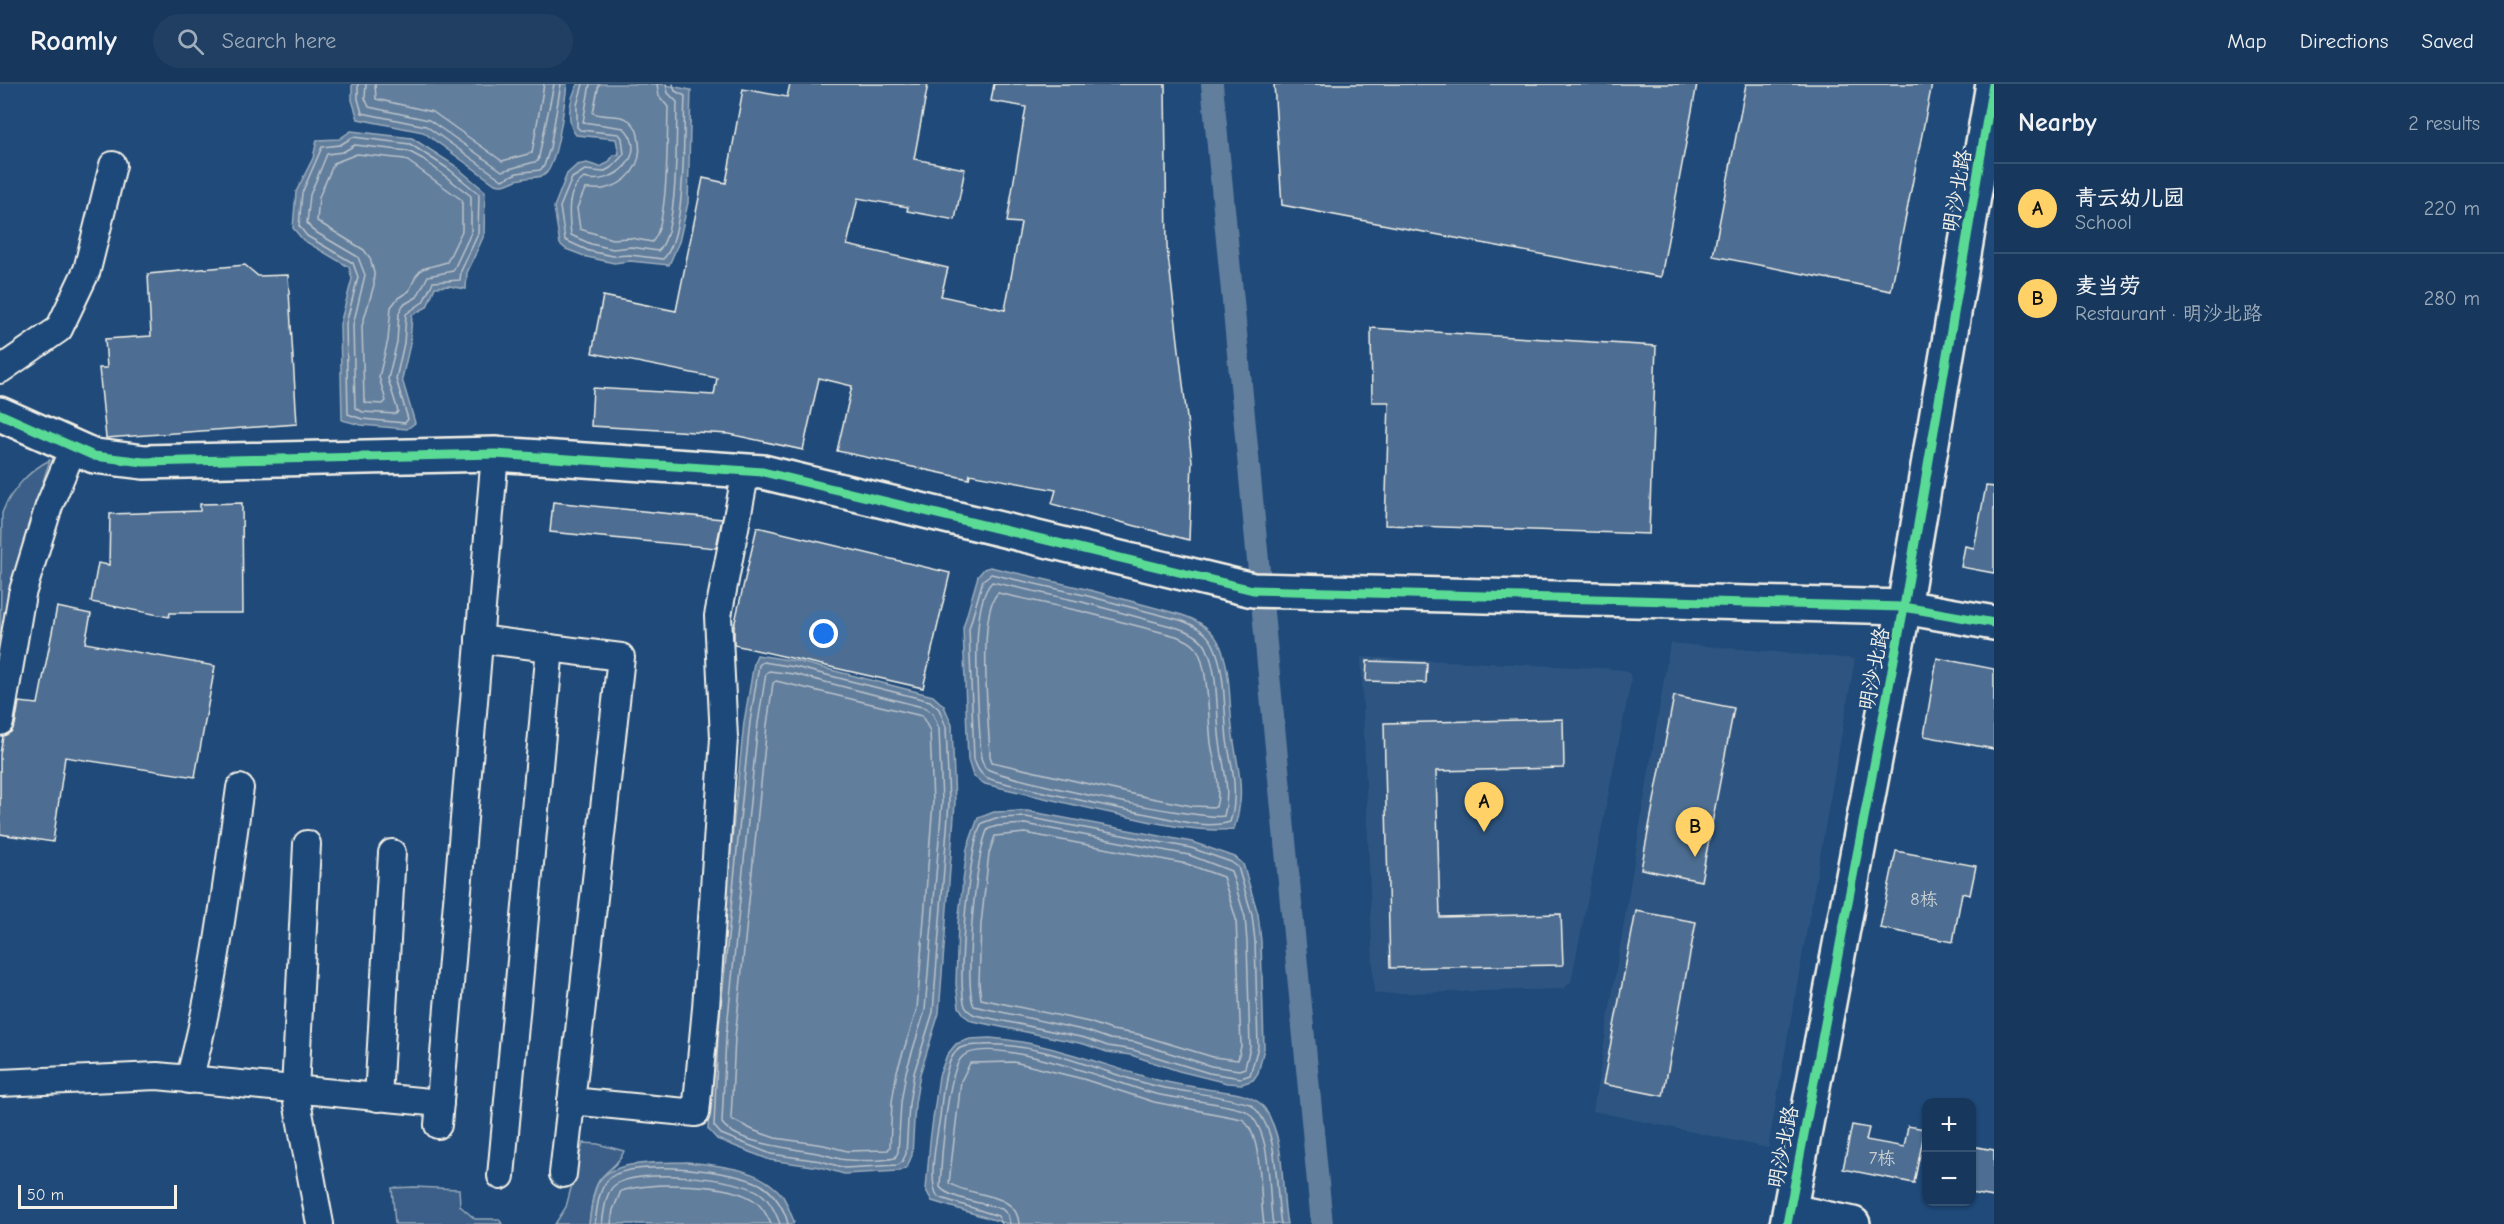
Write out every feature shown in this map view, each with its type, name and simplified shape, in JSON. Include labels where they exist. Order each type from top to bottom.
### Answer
[{"type":"street","name":"明沙北路","points":[[1788,1217],[1904,607],[1993,84]]},
{"type":"street","points":[[0,370],[59,329],[87,270],[113,165]]},
{"type":"street","points":[[0,414],[94,456],[144,462],[495,454],[764,472],[1264,590],[1904,607],[1994,623]]},
{"type":"street","points":[[0,722],[21,594],[49,506],[74,446]]},
{"type":"street","points":[[0,1083],[157,1076],[378,1098],[439,1114],[495,454]]},
{"type":"street","points":[[571,1101],[696,1113],[706,1008],[724,738],[718,616],[746,471]]},
{"type":"street","points":[[479,639],[621,657],[563,1174]]},
{"type":"street","points":[[501,1176],[550,648]]},
{"type":"street","points":[[189,1080],[204,1026],[240,788]]},
{"type":"street","points":[[307,844],[295,1091],[320,1224]]},
{"type":"street","points":[[378,1098],[392,853]]},
{"type":"street","points":[[1788,1217],[1853,1224]]},
{"type":"shaded area","points":[[50,460],[30,522],[0,647],[2,513],[21,482]]},
{"type":"shaded area","points":[[1670,643],[1855,659],[1768,1148],[1593,1111]]},
{"type":"shaded area","points":[[1361,657],[1600,668],[1624,670],[1630,674],[1631,681],[1571,982],[1563,989],[1374,994]]},
{"type":"shaded area","points":[[583,1143],[598,1144],[624,1151],[597,1185],[589,1224],[555,1224],[566,1207]]},
{"type":"shaded area","points":[[392,1188],[459,1189],[460,1206],[475,1219],[499,1219],[502,1224],[395,1224]]},
{"type":"water","points":[[352,84],[567,84],[560,133],[549,170],[542,176],[502,185],[495,184],[423,132],[358,119],[352,100]]},
{"type":"water","points":[[578,84],[661,84],[691,90],[688,203],[679,242],[669,265],[630,261],[614,263],[587,257],[566,249],[560,244],[554,207],[567,174],[577,165],[587,163],[600,167],[619,154],[616,139],[576,135],[573,130],[570,110]]},
{"type":"water","points":[[351,131],[412,138],[454,165],[485,191],[484,235],[467,273],[466,289],[449,286],[435,287],[427,307],[412,315],[410,344],[402,379],[415,423],[407,429],[361,425],[342,420],[340,324],[352,279],[349,267],[303,240],[293,228],[296,192],[313,158],[317,140],[339,139]]},
{"type":"water","points":[[990,567],[1086,589],[1182,615],[1198,622],[1211,632],[1223,652],[1228,677],[1240,787],[1240,805],[1234,829],[1205,830],[1177,827],[985,784],[973,776],[968,760],[963,628],[978,576],[984,569]]},
{"type":"water","points":[[757,655],[796,661],[933,696],[944,706],[952,725],[955,803],[939,1013],[920,1074],[915,1104],[912,1155],[907,1167],[900,1171],[844,1174],[820,1167],[770,1160],[717,1139],[708,1129],[712,1036],[744,722]]},
{"type":"water","points":[[1027,811],[1192,842],[1235,857],[1243,864],[1258,914],[1261,941],[1264,1048],[1258,1073],[1253,1080],[1242,1084],[1227,1083],[1179,1071],[1131,1055],[1107,1052],[1084,1044],[972,1021],[965,1016],[959,1007],[956,984],[958,923],[967,849],[978,818],[994,812]]},
{"type":"water","points":[[990,1038],[1033,1044],[1157,1080],[1238,1094],[1254,1099],[1265,1109],[1277,1136],[1287,1224],[1008,1224],[932,1201],[926,1190],[939,1076],[947,1055],[956,1044],[970,1039]]},
{"type":"water","points":[[687,1162],[738,1170],[762,1179],[782,1195],[794,1221],[793,1224],[589,1224],[594,1192],[604,1175],[625,1166]]},
{"type":"building","points":[[790,84],[928,84],[914,159],[965,169],[955,220],[907,211],[908,207],[858,198],[847,245],[948,268],[941,296],[1005,310],[1021,223],[1007,222],[1026,107],[991,101],[994,84],[1165,84],[1167,247],[1192,461],[1189,540],[1052,504],[1056,490],[970,474],[969,479],[837,451],[852,386],[819,378],[803,450],[729,434],[591,426],[593,388],[714,395],[717,378],[592,353],[603,296],[676,311],[703,178],[726,183],[743,89],[787,97]]},
{"type":"building","points":[[1274,84],[1697,84],[1661,277],[1282,205]]},
{"type":"building","points":[[1746,84],[1932,84],[1891,291],[1713,256]]},
{"type":"building","points":[[245,265],[258,276],[288,275],[297,424],[106,438],[99,368],[107,368],[105,339],[151,336],[148,274]]},
{"type":"building","points":[[1371,328],[1656,346],[1649,534],[1385,525],[1389,402],[1372,402]]},
{"type":"building","points":[[1986,486],[1994,487],[1994,573],[1961,567],[1965,546],[1974,548]]},
{"type":"building","points":[[553,502],[722,519],[716,548],[550,532]]},
{"type":"building","points":[[242,503],[243,613],[170,613],[169,617],[91,602],[98,563],[109,565],[110,514],[200,511],[200,504]]},
{"type":"building","points":[[757,527],[950,573],[923,688],[734,645],[734,626]]},
{"type":"building","points":[[57,607],[91,614],[85,643],[215,666],[195,777],[65,757],[53,842],[0,834],[0,754],[3,736],[11,732],[15,725],[19,702],[38,704]]},
{"type":"building","points":[[1937,658],[1994,669],[1994,749],[1924,736]]},
{"type":"building","points":[[1367,661],[1427,663],[1426,683],[1366,681]]},
{"type":"building","points":[[1674,696],[1734,708],[1701,881],[1641,869]]},
{"type":"building","points":[[1563,719],[1564,768],[1436,771],[1440,917],[1561,914],[1563,965],[1390,968],[1384,723]]},
{"type":"building","points":[[1896,851],[1976,866],[1970,895],[1962,893],[1953,942],[1880,928]]},
{"type":"building","points":[[1636,911],[1696,922],[1663,1096],[1603,1084]]},
{"type":"building","points":[[1852,1125],[1869,1128],[1866,1140],[1904,1147],[1908,1126],[1922,1128],[1922,1144],[1914,1183],[1843,1169]]},
{"type":"building","points":[[1976,1147],[1994,1150],[1994,1197],[1976,1194]]},
{"type":"waterway","points":[[1212,84],[1322,1224]]},
{"type":"cycle path","points":[[1787,1224],[1904,607],[1993,84]]},
{"type":"cycle path","points":[[0,414],[94,456],[144,462],[495,454],[763,472],[1253,590],[1904,607],[1994,623]]},
{"type":"place","name":"青云幼儿园","points":[[1484,832]]},
{"type":"place","name":"麦当劳","points":[[1695,857]]}]
